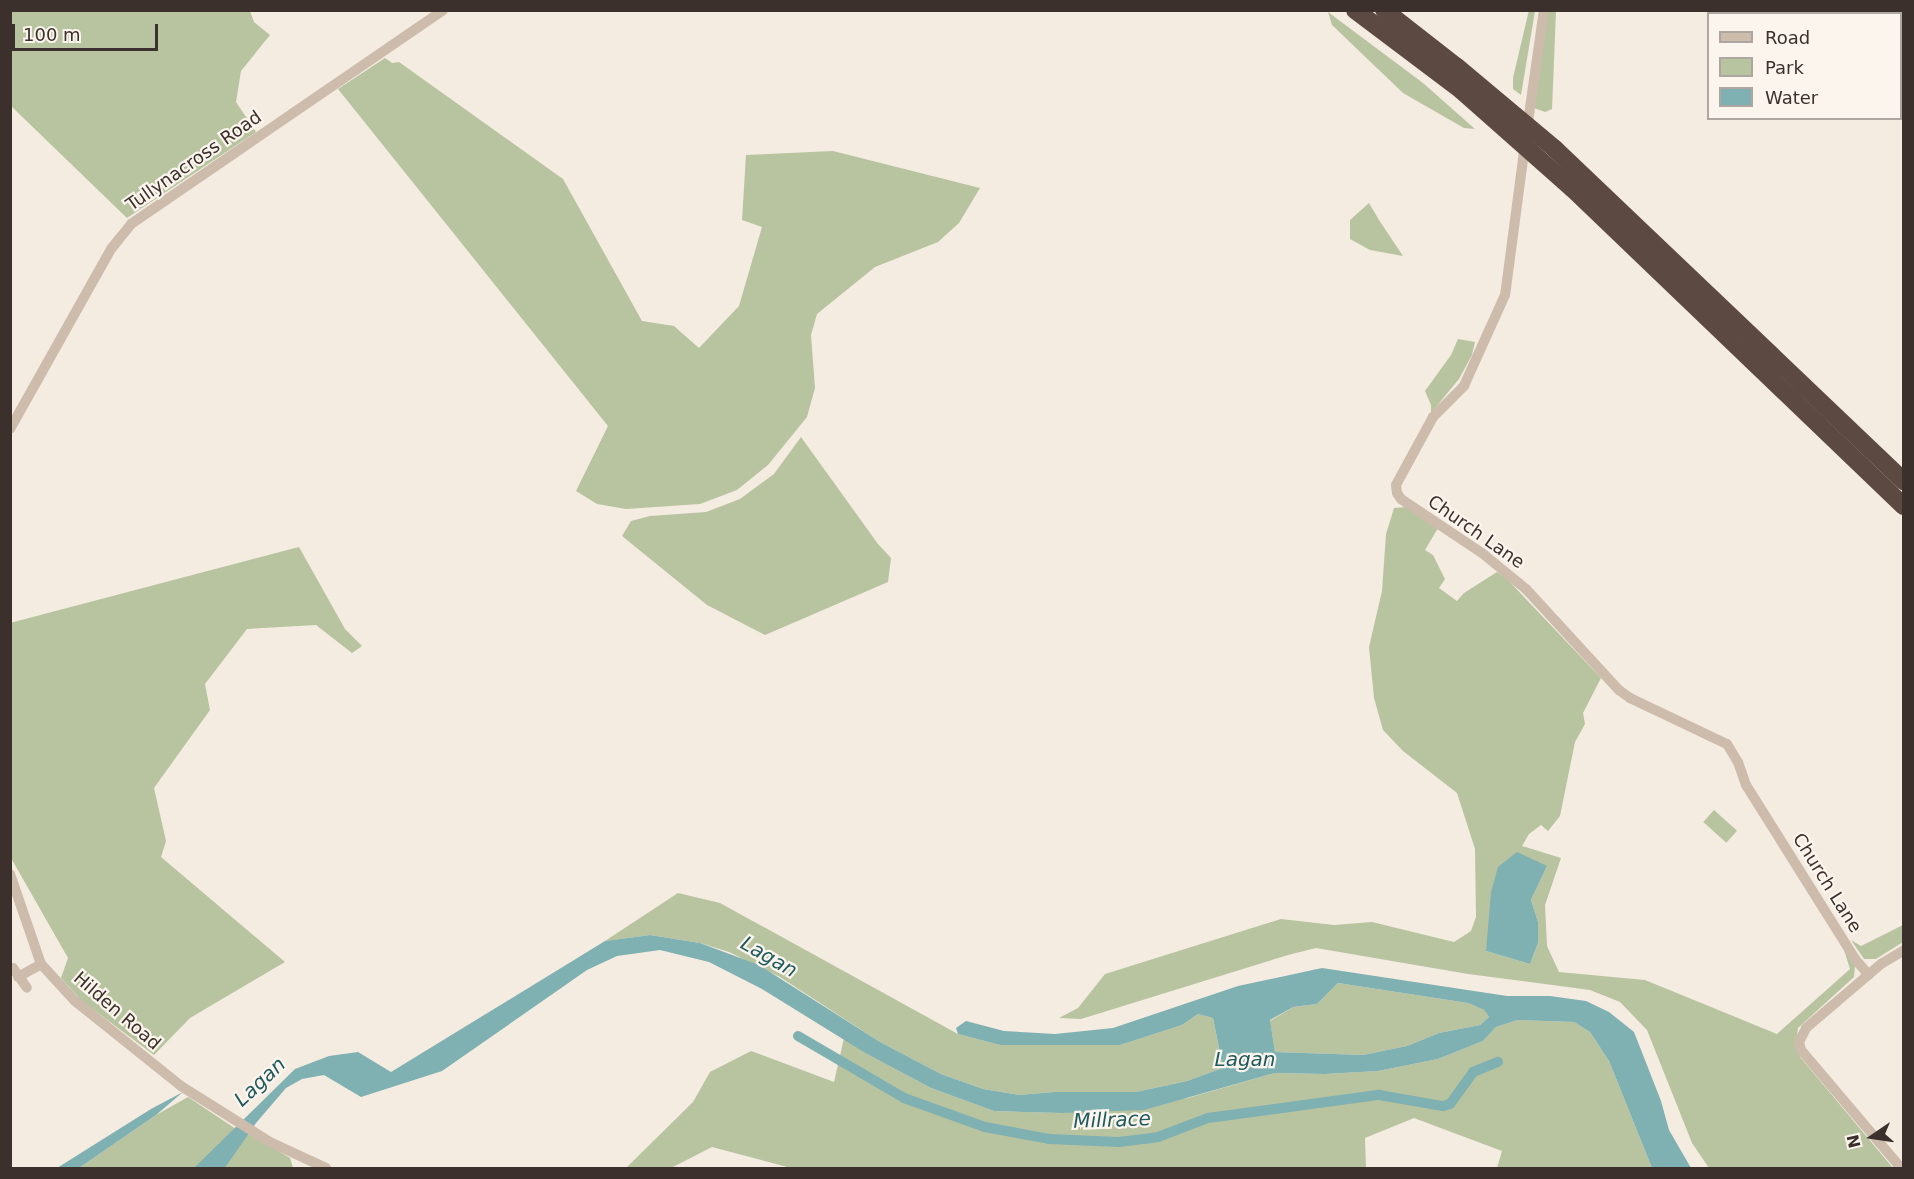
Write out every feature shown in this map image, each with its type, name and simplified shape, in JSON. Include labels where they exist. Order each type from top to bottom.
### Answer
[{"type":"highway","points":[[1355,10],[1461,90],[1573,189],[1904,506]]},
{"type":"highway","points":[[1383,10],[1457,67],[1555,149],[1904,481]]},
{"type":"street","name":"Tullynacross Road","points":[[10,429],[111,249],[131,224],[443,10]]},
{"type":"street","name":"Church Lane","points":[[1544,10],[1508,276],[1500,307],[1464,386],[1433,417],[1396,485],[1397,493],[1401,499],[1482,553],[1526,589],[1619,690],[1727,744],[1738,762],[1746,785],[1855,959],[1869,975]]},
{"type":"street","name":"Hilden Road","points":[[10,874],[41,964],[75,1001],[181,1086],[270,1142],[326,1168]]},
{"type":"street","points":[[1901,1168],[1801,1050],[1798,1042],[1806,1028],[1869,975],[1904,950]]},
{"type":"street","points":[[27,988],[15,973],[41,964]]},
{"type":"green space","points":[[1529,10],[1535,11],[1521,95],[1513,89],[1513,78]]},
{"type":"green space","points":[[10,11],[250,11],[254,22],[270,35],[241,71],[236,102],[256,132],[127,218],[11,106]]},
{"type":"green space","points":[[1548,11],[1556,11],[1552,109],[1545,112],[1534,108]]},
{"type":"green space","points":[[1328,12],[1423,83],[1475,129],[1464,128],[1403,93],[1332,25]]},
{"type":"green space","points":[[385,58],[392,63],[399,62],[563,179],[642,321],[674,326],[699,348],[739,306],[762,227],[742,220],[746,155],[833,151],[980,188],[959,223],[938,242],[875,267],[817,314],[811,335],[815,388],[807,417],[768,465],[737,490],[700,504],[626,509],[597,504],[576,491],[608,426],[338,89]]},
{"type":"green space","points":[[1369,203],[1403,256],[1370,250],[1350,239],[1350,220]]},
{"type":"green space","points":[[1458,339],[1475,342],[1472,355],[1459,379],[1431,413],[1431,405],[1425,391],[1451,355]]},
{"type":"green space","points":[[801,437],[878,544],[891,558],[888,582],[765,635],[707,605],[622,536],[631,521],[650,516],[706,512],[740,499],[774,474]]},
{"type":"green space","points":[[1406,507],[1438,528],[1425,550],[1433,555],[1445,579],[1439,588],[1457,601],[1464,593],[1497,572],[1507,579],[1601,678],[1583,713],[1585,724],[1575,742],[1560,816],[1548,831],[1541,825],[1529,834],[1522,846],[1561,858],[1545,905],[1547,946],[1559,972],[1645,980],[1777,1034],[1850,969],[1844,950],[1855,966],[1854,977],[1798,1028],[1796,1043],[1800,1057],[1893,1168],[1709,1168],[1692,1143],[1647,1030],[1620,1002],[1590,990],[1468,974],[1316,948],[1081,1019],[1059,1018],[1078,1008],[1105,974],[1281,919],[1334,925],[1372,922],[1454,942],[1471,931],[1476,917],[1475,849],[1457,793],[1403,751],[1383,730],[1374,698],[1369,647],[1382,591],[1386,534],[1394,508]],"holes":[[[1547,866],[1531,900],[1538,922],[1538,943],[1530,964],[1486,951],[1488,937]]]},
{"type":"green space","points":[[299,547],[345,629],[362,646],[352,653],[316,625],[247,629],[205,684],[210,710],[154,788],[166,841],[161,857],[285,962],[190,1018],[154,1055],[82,1001],[61,978],[68,958],[11,858],[10,623]]},
{"type":"green space","points":[[1714,810],[1737,831],[1726,843],[1703,822]]},
{"type":"green space","points":[[678,893],[720,903],[958,1034],[1000,1045],[1120,1045],[1182,1025],[1198,1014],[1213,1018],[1222,1063],[1220,1069],[1187,1081],[1136,1092],[1054,1092],[1019,1095],[983,1089],[941,1074],[880,1042],[780,977],[729,952],[700,943],[650,935],[605,941]]},
{"type":"green space","points":[[1903,925],[1903,942],[1876,959],[1864,959],[1851,940],[1861,946]]},
{"type":"green space","points":[[1338,983],[1468,1003],[1484,1010],[1489,1017],[1480,1025],[1439,1033],[1407,1046],[1363,1055],[1275,1052],[1270,1021],[1293,1007],[1317,1004]]},
{"type":"green space","points":[[1518,1020],[1574,1022],[1590,1032],[1609,1061],[1652,1168],[1497,1168],[1502,1151],[1414,1118],[1365,1138],[1366,1168],[791,1168],[712,1147],[671,1168],[626,1168],[693,1102],[710,1072],[751,1051],[834,1082],[844,1038],[867,1054],[931,1088],[994,1111],[1062,1113],[1188,1098],[1275,1073],[1325,1074],[1378,1071],[1438,1059],[1483,1041],[1496,1027]]},
{"type":"green space","points":[[188,1097],[236,1129],[199,1166],[194,1168],[79,1168],[156,1115]]},
{"type":"green space","points":[[248,1133],[290,1158],[293,1168],[225,1168]]},
{"type":"water","points":[[1517,852],[1547,866],[1531,900],[1538,922],[1538,943],[1530,964],[1486,951],[1491,892],[1498,867]]},
{"type":"water","name":"Lagan","points":[[650,935],[700,943],[759,965],[880,1042],[941,1074],[983,1089],[1019,1095],[1054,1092],[1136,1092],[1187,1081],[1220,1069],[1222,1063],[1213,1018],[1198,1014],[1182,1025],[1120,1045],[1000,1045],[958,1034],[956,1028],[966,1021],[1004,1031],[1055,1034],[1113,1028],[1238,986],[1322,968],[1507,996],[1550,996],[1586,1001],[1609,1012],[1634,1032],[1661,1101],[1669,1130],[1691,1168],[1652,1168],[1609,1061],[1590,1032],[1574,1022],[1518,1020],[1496,1027],[1483,1041],[1438,1059],[1378,1071],[1325,1074],[1275,1073],[1144,1110],[1062,1113],[994,1111],[931,1088],[867,1054],[762,989],[709,962],[660,950],[617,956],[587,970],[442,1071],[361,1097],[324,1075],[302,1079],[286,1088],[256,1123],[225,1168],[194,1168],[295,1069],[329,1056],[358,1052],[391,1072],[605,941]],"holes":[[[1338,983],[1468,1003],[1484,1010],[1489,1017],[1480,1025],[1439,1033],[1407,1046],[1363,1055],[1275,1052],[1270,1020],[1293,1007],[1317,1004]]]},
{"type":"water","points":[[183,1092],[156,1115],[79,1168],[57,1168],[151,1109]]},
{"type":"waterway","name":"Millrace","points":[[798,1036],[904,1098],[985,1127],[1049,1139],[1119,1142],[1158,1137],[1208,1118],[1379,1095],[1443,1106],[1450,1104],[1473,1072],[1498,1062]]}]
